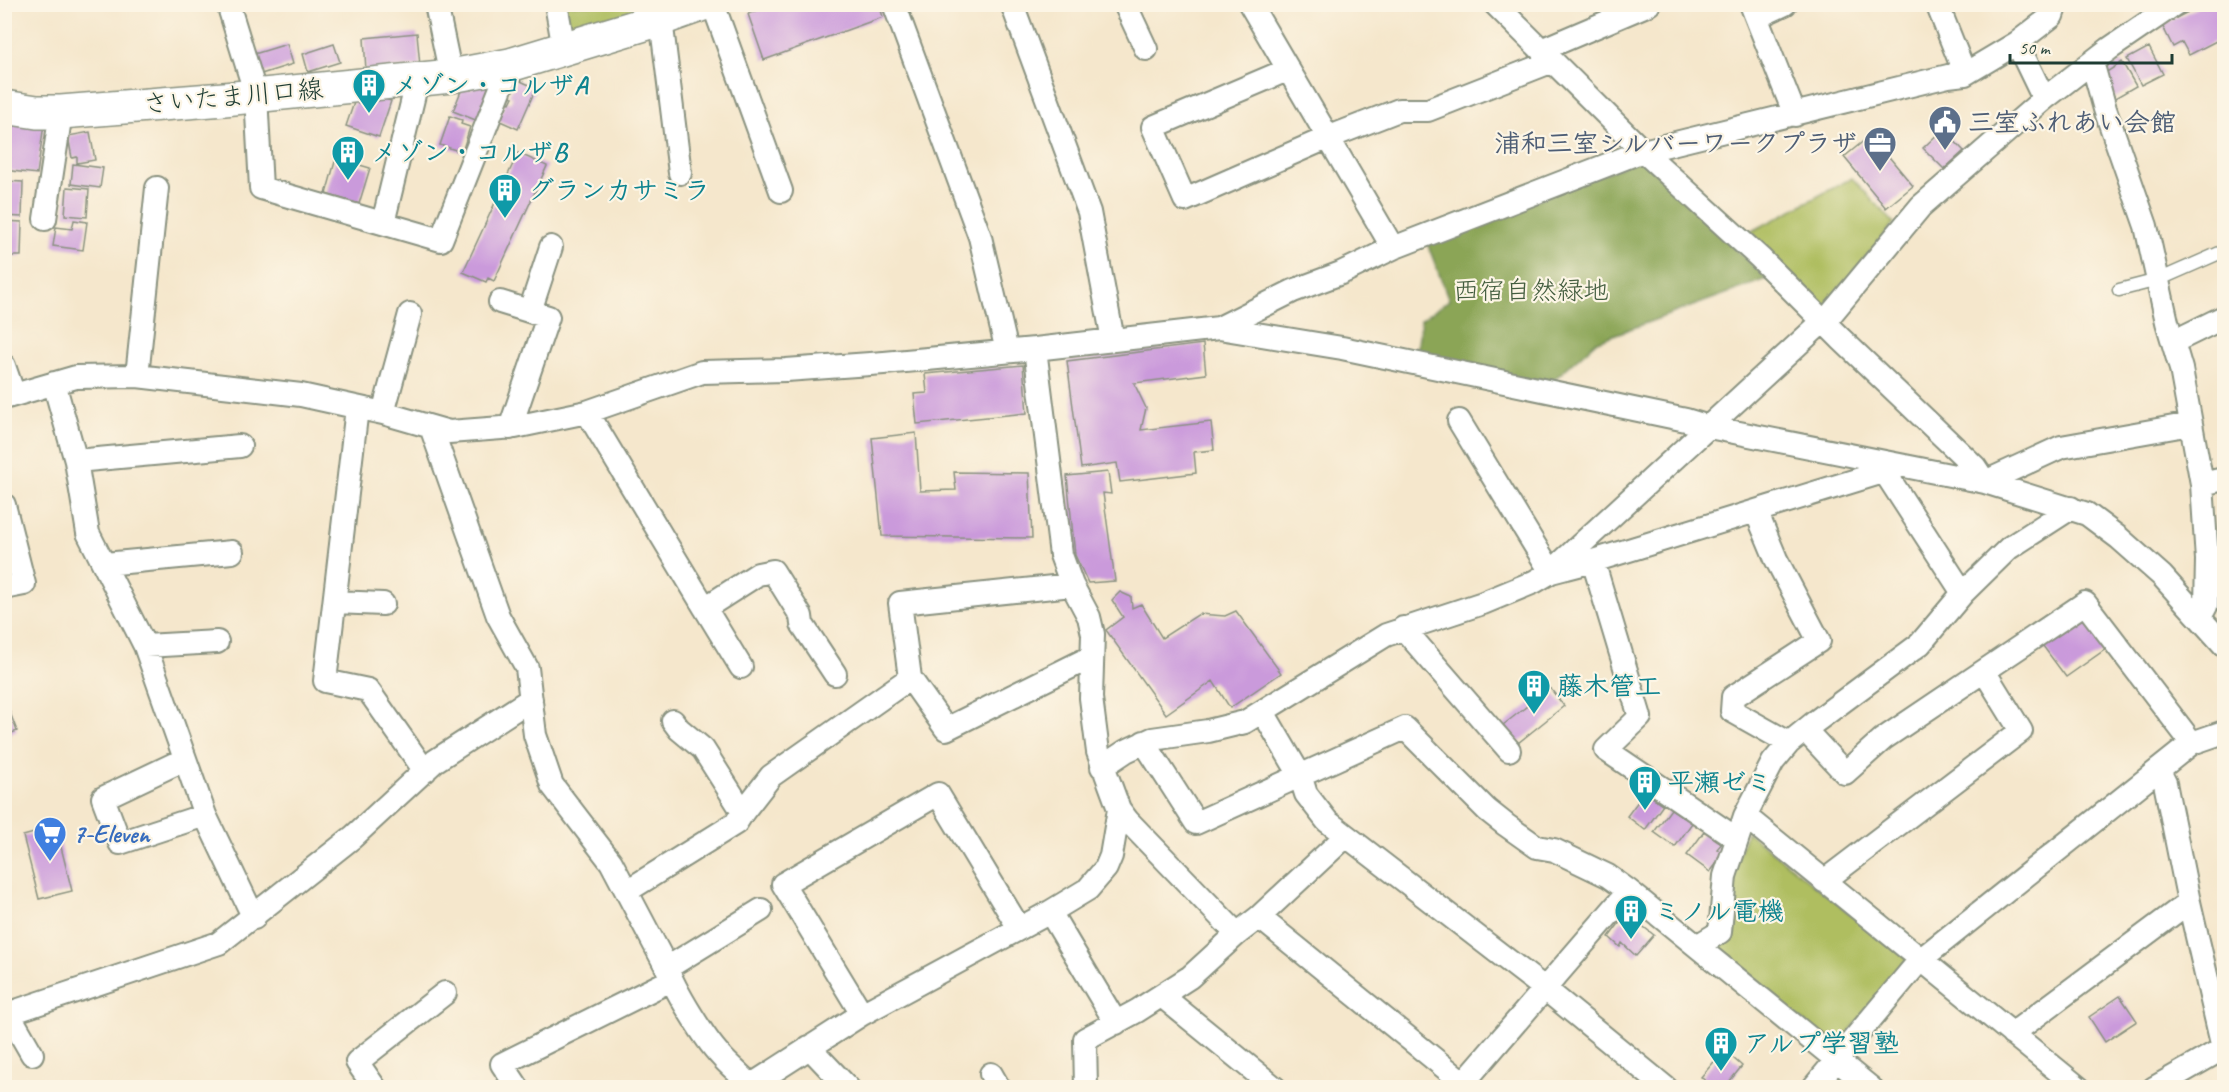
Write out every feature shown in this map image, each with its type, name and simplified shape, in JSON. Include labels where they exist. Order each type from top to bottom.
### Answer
[{"type":"main road","name":"さいたま川口線","points":[[4,107],[37,112],[60,112],[451,76],[510,65],[703,4]]},
{"type":"street","points":[[228,4],[256,95],[261,188],[441,240],[510,65]]},
{"type":"street","points":[[436,4],[451,76]]},
{"type":"street","points":[[556,4],[564,49]]},
{"type":"street","points":[[713,4],[781,191]]},
{"type":"street","points":[[894,4],[980,237],[1007,351]]},
{"type":"street","points":[[1012,4],[1089,212],[1113,340]]},
{"type":"street","points":[[1125,4],[1146,49]]},
{"type":"street","points":[[1250,4],[1393,248]]},
{"type":"street","points":[[1495,4],[1643,151],[1760,258],[1975,467],[1984,482]]},
{"type":"street","points":[[1287,70],[1153,127],[1185,200],[1327,138],[1399,110],[1428,110],[1547,56],[1649,4]]},
{"type":"street","points":[[1785,4],[1754,11],[1795,115]]},
{"type":"street","points":[[1937,4],[1965,74]]},
{"type":"street","points":[[1219,328],[1293,291],[1341,273],[1393,248],[1643,151],[1948,76],[1965,74],[2017,43],[2052,16],[2054,4]]},
{"type":"street","points":[[1102,767],[1144,742],[1245,722],[1386,635],[1403,627],[1483,603],[1534,582],[1551,572],[1832,313],[1921,206],[2044,99],[2169,6]]},
{"type":"street","points":[[661,19],[680,173]]},
{"type":"street","points":[[2017,43],[2044,99]]},
{"type":"street","points":[[2092,62],[2102,101],[2146,226],[2181,369],[2216,558],[2206,606],[2200,617]]},
{"type":"street","points":[[383,223],[418,78]]},
{"type":"street","points":[[45,219],[60,112]]},
{"type":"street","points":[[137,376],[157,188]]},
{"type":"street","points":[[530,311],[551,247]]},
{"type":"street","points":[[500,302],[548,317],[510,428]]},
{"type":"street","points":[[383,413],[410,314]]},
{"type":"street","points":[[2173,342],[2224,317]]},
{"type":"street","points":[[4,366],[9,397],[76,377],[137,376],[301,395],[383,413],[448,432],[510,428],[587,412],[702,372],[786,370],[1035,349],[1219,328],[1342,348],[1444,369],[1686,420],[1892,469],[1984,482],[2071,508],[2087,514],[2119,538],[2162,576],[2224,645]]},
{"type":"street","points":[[1035,349],[1061,555],[1072,585],[1089,617],[1093,634],[1091,698],[1096,744],[1102,767],[1119,809],[1237,934]]},
{"type":"street","points":[[54,383],[76,461],[88,533],[145,646],[205,815],[254,918]]},
{"type":"street","points":[[357,408],[325,681],[368,690],[425,771]]},
{"type":"street","points":[[587,412],[741,667]]},
{"type":"street","points":[[1459,421],[1551,572]]},
{"type":"street","points":[[1984,482],[2061,447],[2191,424]]},
{"type":"street","points":[[431,427],[498,616],[527,668],[535,735],[552,785],[611,862],[669,974],[719,1055],[750,1086],[862,1014],[1088,889],[1106,868],[1119,809]]},
{"type":"street","points":[[76,461],[240,446]]},
{"type":"street","points":[[1551,572],[1892,469]]},
{"type":"street","points":[[1892,469],[1963,593]]},
{"type":"street","points":[[2202,484],[2224,479]]},
{"type":"street","points":[[4,505],[24,584],[4,588]]},
{"type":"street","points":[[1697,946],[1720,932],[1725,876],[1745,816],[1773,762],[1798,737],[1920,644],[1963,593],[2009,548],[2071,508]]},
{"type":"street","points":[[1756,511],[1776,559],[1819,641],[1733,697],[1732,711],[1798,737],[1845,773],[1883,739],[2085,603],[2192,743]]},
{"type":"street","points":[[105,564],[232,552]]},
{"type":"street","points":[[1593,561],[1640,717],[1606,750],[1737,839]]},
{"type":"street","points":[[705,608],[758,574],[772,571],[801,616],[802,624],[835,674]]},
{"type":"street","points":[[1072,585],[900,603],[910,678],[946,729],[1091,657]]},
{"type":"street","points":[[335,602],[383,604]]},
{"type":"street","points":[[1403,627],[1509,750]]},
{"type":"street","points":[[145,646],[217,642]]},
{"type":"street","points":[[1824,881],[2021,731],[1984,671]]},
{"type":"street","points":[[627,891],[736,823],[771,776],[910,678]]},
{"type":"street","points":[[32,1054],[7,1014],[219,943],[254,918],[353,837],[435,761],[531,699]]},
{"type":"street","points":[[1263,712],[1300,775],[1306,794],[1317,810],[1346,836],[1544,988],[1666,1088]]},
{"type":"street","points":[[673,721],[703,749],[743,812]]},
{"type":"street","points":[[1144,742],[1196,823],[1405,728],[1487,810],[1537,847],[1554,850],[1608,876],[1629,891],[1871,1088]]},
{"type":"street","points":[[1813,1088],[1920,960],[2192,743],[2224,732]]},
{"type":"street","points":[[185,759],[104,798],[113,827],[120,843],[205,815]]},
{"type":"street","points":[[2154,1088],[2224,1048],[2189,902],[2165,783],[2159,771]]},
{"type":"street","points":[[862,1014],[783,884],[938,794],[1019,928]]},
{"type":"street","points":[[1745,816],[2079,1088]]},
{"type":"street","points":[[1086,1088],[1085,1039],[1162,996],[1190,977],[1346,836]]},
{"type":"street","points":[[1259,917],[1464,1086],[1544,988],[1629,891]]},
{"type":"street","points":[[2012,1034],[2189,902]]},
{"type":"street","points":[[518,1088],[502,1064],[669,974],[761,910]]},
{"type":"street","points":[[1050,912],[1116,1023]]},
{"type":"street","points":[[375,1088],[357,1062],[445,993]]},
{"type":"street","points":[[1162,996],[1275,1088]]},
{"type":"street","points":[[809,1047],[848,1088]]},
{"type":"lane","points":[[2119,290],[2158,280],[2224,251]]},
{"type":"green space","points":[[562,5],[681,5],[567,32]]},
{"type":"green space","name":"西宿自然緑地","points":[[1641,159],[1767,279],[1597,341],[1549,384],[1416,360],[1421,320],[1449,300],[1427,243]]},
{"type":"green space","points":[[1852,178],[1894,223],[1825,306],[1747,234]]},
{"type":"green space","points":[[1747,832],[1908,959],[1837,1047],[1705,948]]},
{"type":"building","points":[[774,4],[879,4],[883,17],[764,60],[748,14]]},
{"type":"building","points":[[2204,4],[2224,4],[2224,37],[2189,55],[2182,42],[2173,47],[2162,25]]},
{"type":"building","points":[[417,33],[420,66],[366,71],[364,38]]},
{"type":"building","points":[[287,44],[293,64],[258,75],[251,55]]},
{"type":"building","points":[[334,44],[340,62],[308,72],[303,54]]},
{"type":"building","points":[[2149,47],[2163,74],[2141,85],[2127,59]]},
{"type":"building","points":[[2122,62],[2136,86],[2115,98],[2102,75]]},
{"type":"building","points":[[516,79],[536,88],[518,129],[498,120],[506,101],[510,103],[513,97],[509,96]]},
{"type":"building","points":[[475,81],[491,87],[478,121],[453,111],[463,86],[472,90]]},
{"type":"building","name":"メゾン・コルザA","points":[[358,91],[391,101],[379,137],[346,126]]},
{"type":"building","points":[[450,116],[462,120],[461,124],[470,127],[462,152],[440,145]]},
{"type":"building","points":[[10,119],[44,124],[37,174],[4,170]]},
{"type":"building","points":[[1943,129],[1964,151],[1944,169],[1923,148]]},
{"type":"building","points":[[90,132],[95,160],[77,163],[77,157],[72,158],[68,136]]},
{"type":"building","points":[[1871,135],[1913,186],[1886,208],[1844,157]]},
{"type":"building","name":"グランカサミラ","points":[[518,153],[547,166],[494,281],[488,278],[486,282],[463,272]]},
{"type":"building","name":"メゾン・コルザB","points":[[336,158],[370,168],[359,204],[326,194]]},
{"type":"building","points":[[73,164],[103,168],[100,188],[71,184]]},
{"type":"building","points":[[4,181],[23,182],[22,217],[4,216]]},
{"type":"building","points":[[67,187],[89,189],[87,217],[65,215]]},
{"type":"building","points":[[74,220],[87,222],[83,250],[53,246],[56,227],[72,229]]},
{"type":"building","points":[[4,221],[22,222],[21,256],[4,256]]},
{"type":"building","points":[[1203,344],[1206,374],[1134,383],[1146,408],[1141,430],[1211,422],[1214,450],[1194,452],[1196,473],[1120,482],[1117,463],[1081,468],[1067,361]]},
{"type":"building","points":[[1023,365],[1027,413],[917,424],[914,394],[927,393],[925,374]]},
{"type":"building","points":[[916,433],[920,491],[956,490],[954,472],[1029,473],[1032,538],[882,536],[872,438]]},
{"type":"building","points":[[1108,472],[1111,494],[1103,493],[1115,581],[1088,583],[1075,555],[1067,476]]},
{"type":"building","points":[[1120,592],[1131,597],[1132,608],[1141,604],[1162,638],[1199,614],[1225,616],[1236,611],[1281,673],[1230,708],[1213,681],[1166,714],[1106,630],[1123,617],[1112,600]]},
{"type":"building","points":[[2086,613],[2110,646],[2066,677],[2040,642]]},
{"type":"building","name":"藤木管工","points":[[1550,688],[1564,706],[1518,743],[1503,725]]},
{"type":"building","points":[[4,697],[17,731],[4,736]]},
{"type":"building","name":"平瀬ゼミ","points":[[1645,792],[1663,805],[1645,830],[1627,816]]},
{"type":"building","points":[[1671,809],[1692,823],[1675,847],[1654,832]]},
{"type":"building","points":[[56,827],[72,891],[39,899],[23,836]]},
{"type":"building","points":[[1706,829],[1723,842],[1717,849],[1724,854],[1710,872],[1687,855]]},
{"type":"building","name":"ミノル電機","points":[[1642,920],[1640,924],[1654,935],[1636,956],[1622,943],[1620,947],[1609,937],[1621,921]]},
{"type":"building","points":[[2120,996],[2137,1021],[2105,1042],[2089,1017]]},
{"type":"building","name":"アルプ学習塾","points":[[1724,1050],[1742,1066],[1724,1088],[1713,1088],[1701,1077]]},
{"type":"place","name":"メゾン・コルザA","points":[[369,114]]},
{"type":"place","name":"三室ふれあい会館","points":[[1945,151]]},
{"type":"place","name":"浦和三室シルバーワークプラザ","points":[[1880,172]]},
{"type":"place","name":"メゾン・コルザB","points":[[348,181]]},
{"type":"place","name":"グランカサミラ","points":[[505,219]]},
{"type":"place","name":"藤木管工","points":[[1534,715]]},
{"type":"place","name":"平瀬ゼミ","points":[[1645,811]]},
{"type":"place","name":"7-Eleven","points":[[50,862]]},
{"type":"place","name":"ミノル電機","points":[[1631,940]]},
{"type":"place","name":"アルプ学習塾","points":[[1721,1072]]}]
